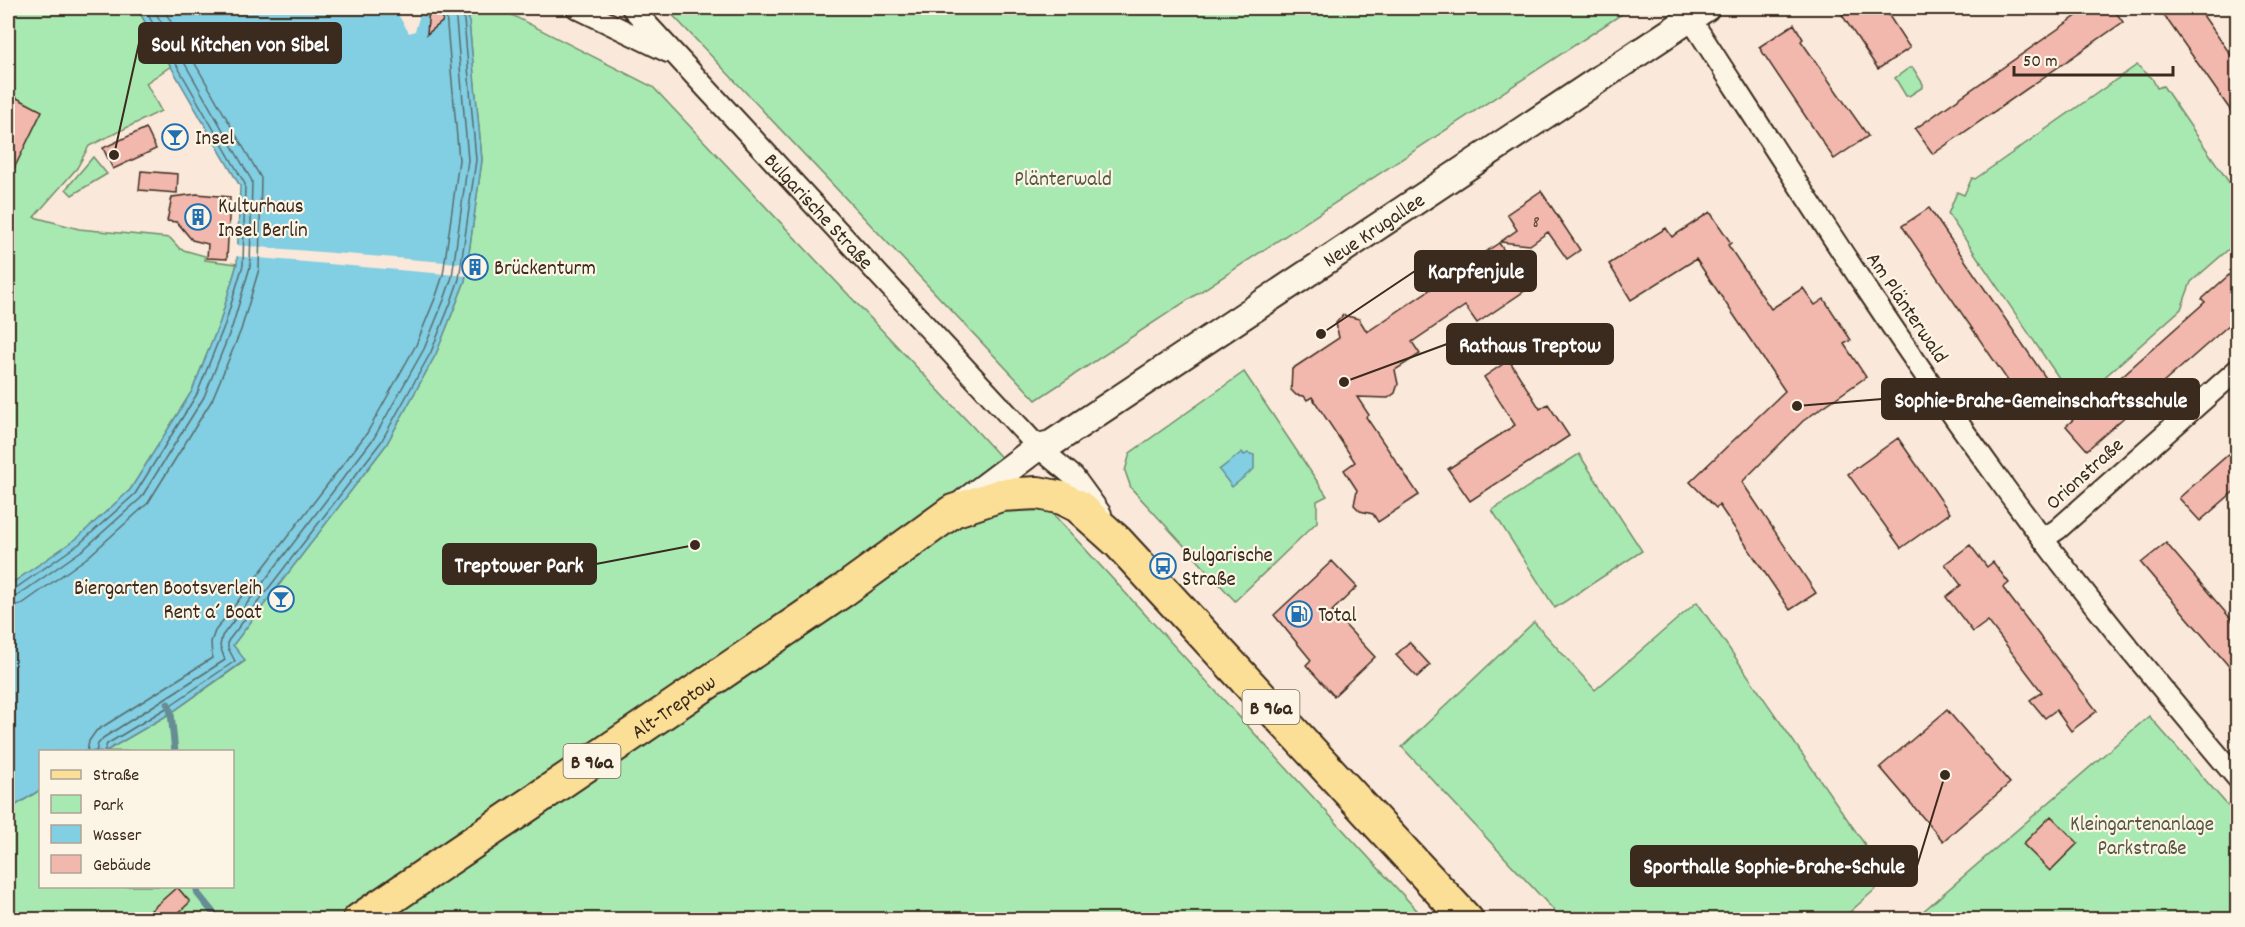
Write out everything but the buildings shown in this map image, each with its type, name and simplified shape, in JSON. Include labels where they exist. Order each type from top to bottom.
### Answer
[{"type":"main road","name":"Alt-Treptow","points":[[360,920],[844,590],[952,511],[1001,495],[1038,493],[1062,498],[1078,506],[1118,542]]},
{"type":"main road","name":"Bulgarische Straße","points":[[1118,542],[1467,920]]},
{"type":"street","name":"Bulgarische Straße","points":[[577,8],[681,58]]},
{"type":"street","name":"Bulgarische Straße","points":[[632,8],[681,58],[1038,447],[1074,477],[1095,503],[1118,542]]},
{"type":"street","name":"Neue Krugallee","points":[[1038,447],[1051,444],[1159,373],[1698,13]]},
{"type":"street","name":"Am Plänterwald","points":[[1698,13],[1852,266],[1949,410],[2088,598],[2238,779]]},
{"type":"street","name":"Orionstraße","points":[[2043,539],[2058,529],[2238,369]]},
{"type":"street","name":"Alt-Treptow","points":[[952,511],[1038,447]]},
{"type":"green space","points":[[8,8],[137,8],[171,66],[146,83],[161,111],[89,146],[77,168],[34,217],[79,229],[170,238],[180,249],[205,256],[205,260],[237,264],[220,322],[192,391],[130,490],[76,539],[8,586]]},
{"type":"green space","points":[[471,8],[498,8],[653,87],[974,428],[1425,919],[8,919],[8,810],[39,791],[39,888],[234,888],[234,750],[108,750],[171,713],[245,661],[233,645],[386,445],[436,354],[465,281],[482,160],[468,11]]},
{"type":"green space","name":"Plänterwald","points":[[666,8],[1631,8],[1036,400]]},
{"type":"green space","points":[[2137,65],[2152,78],[2157,88],[2163,86],[2237,194],[2237,242],[2191,282],[2181,309],[2080,399],[2063,384],[1948,214],[1957,192],[1964,195],[1972,178],[1975,179]]},
{"type":"green space","points":[[1909,68],[1913,68],[1923,87],[1906,96],[1895,78]]},
{"type":"green space","points":[[93,157],[107,174],[72,195],[66,189]]},
{"type":"green space","points":[[1244,372],[1327,496],[1317,501],[1317,522],[1235,601],[1131,488],[1125,471],[1130,453]]},
{"type":"green space","points":[[1579,454],[1642,551],[1555,608],[1492,510]]},
{"type":"green space","points":[[1697,602],[1888,878],[1842,919],[1562,919],[1402,747],[1534,622],[1595,690]]},
{"type":"green space","name":"Kleingartenanlage Parkstraße","points":[[2149,716],[2237,816],[2237,919],[1913,920]]},
{"type":"water","points":[[137,8],[471,8],[468,11],[482,160],[465,281],[436,354],[386,445],[233,645],[245,660],[171,713],[108,750],[39,750],[39,791],[8,810],[8,586],[76,539],[130,490],[192,391],[220,322],[237,264],[240,186]]},
{"type":"water","points":[[1242,452],[1244,455],[1248,453],[1254,455],[1254,469],[1232,487],[1219,470]]},
{"type":"pier","points":[[394,8],[422,8],[415,31],[409,33]]},
{"type":"pier","points":[[235,245],[469,264],[468,276],[234,256]]},
{"type":"waterway","points":[[168,704],[175,750]]},
{"type":"waterway","points":[[196,888],[198,894],[219,920]]},
{"type":"place","name":"Insel","points":[[175,137]]},
{"type":"place","name":"Soul Kitchen von Sibel","points":[[114,155]]},
{"type":"place","name":"Kulturhaus Insel Berlin","points":[[198,217]]},
{"type":"place","name":"Brückenturm","points":[[475,267]]},
{"type":"place","name":"Karpfenjule","points":[[1321,334]]},
{"type":"place","name":"Rathaus Treptow","points":[[1344,382]]},
{"type":"place","name":"Sophie-Brahe-Gemeinschaftsschule","points":[[1797,406]]},
{"type":"place","name":"Treptower Park","points":[[695,545]]},
{"type":"place","name":"Bulgarische Straße","points":[[1163,566]]},
{"type":"place","name":"Biergarten Bootsverleih Rent a´ Boat","points":[[281,599]]},
{"type":"place","name":"Total","points":[[1299,614]]},
{"type":"place","name":"Sporthalle Sophie-Brahe-Schule","points":[[1945,775]]}]
